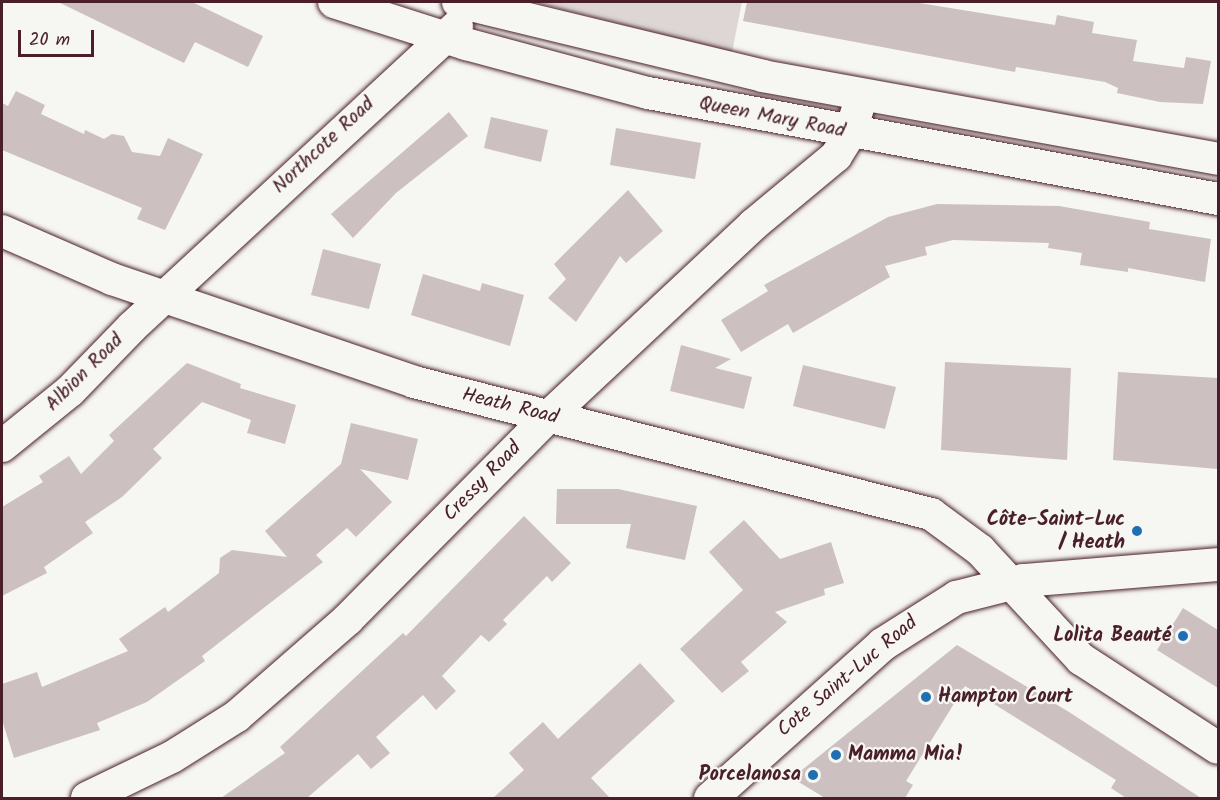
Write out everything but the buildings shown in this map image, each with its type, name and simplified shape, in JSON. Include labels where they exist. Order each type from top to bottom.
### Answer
[{"type":"main road","name":"Cote Saint-Luc Road","points":[[723,795],[899,631],[956,597],[1009,582],[1218,564]]},
{"type":"street","name":"Queen Mary Road","points":[[334,2],[443,37],[648,93],[850,134],[1218,199]]},
{"type":"street","name":"Queen Mary Road","points":[[475,4],[713,65],[862,95],[1218,159]]},
{"type":"street","name":"Northcote Road","points":[[165,296],[443,37],[475,4]]},
{"type":"street","name":"Cressy Road","points":[[87,798],[172,757],[237,716],[348,619],[548,417],[753,225],[836,156],[850,134],[862,95]]},
{"type":"street","name":"Heath Road","points":[[2,231],[112,279],[414,382],[931,514],[965,535],[1081,659],[1218,748]]},
{"type":"street","name":"Albion Road","points":[[2,446],[70,391],[165,296]]},
{"type":"shaded area","points":[[533,2],[742,2],[732,52]]},
{"type":"place","name":"Côte-Saint-Luc / Heath","points":[[1137,531]]},
{"type":"place","name":"Lolita Beauté","points":[[1183,636]]},
{"type":"place","name":"Hampton Court","points":[[926,697]]},
{"type":"place","name":"Mamma Mia!","points":[[836,755]]},
{"type":"place","name":"Porcelanosa","points":[[813,775]]}]
